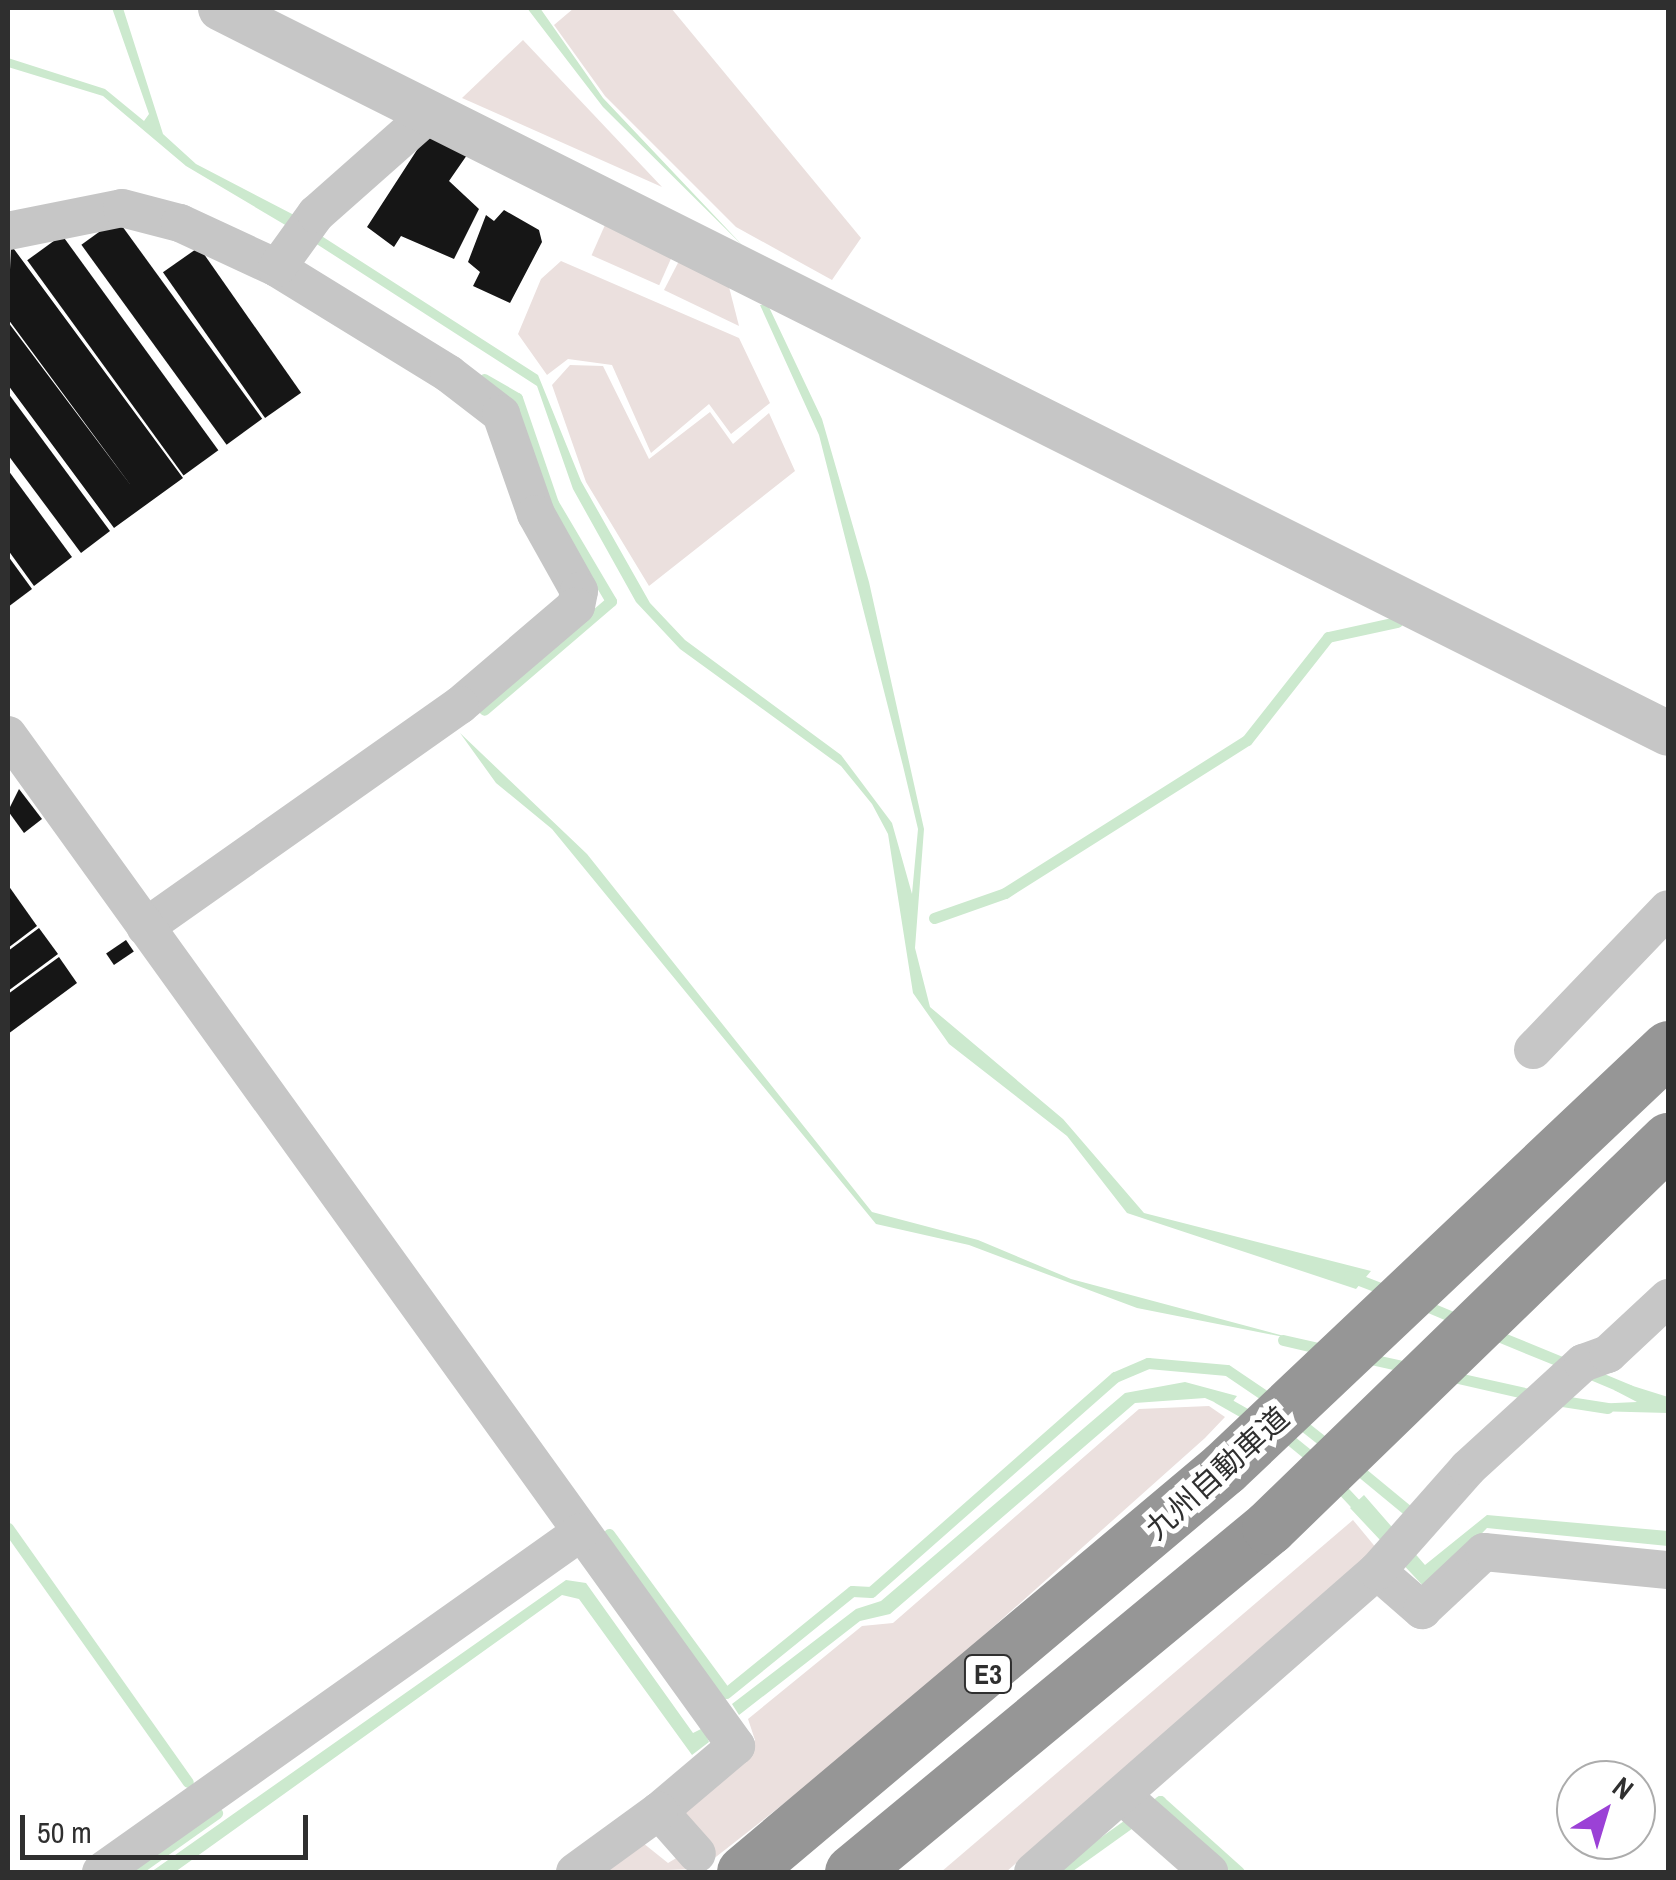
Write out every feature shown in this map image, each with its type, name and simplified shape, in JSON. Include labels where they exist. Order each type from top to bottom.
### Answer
[{"type":"highway","name":"九州自動車道","points":[[721,1863],[1224,1468],[1460,1254],[1668,1048]]},
{"type":"highway","name":"E3","points":[[852,1872],[1270,1527],[1668,1140]]},
{"type":"street","points":[[220,8],[1668,733]]},
{"type":"street","points":[[277,268],[316,214],[430,113]]},
{"type":"street","points":[[8,231],[122,208],[277,268],[500,414],[536,514],[580,591],[576,606],[460,704],[146,927]]},
{"type":"street","points":[[8,735],[736,1746],[659,1811],[575,1872]]},
{"type":"street","points":[[1532,1050],[1668,909]]},
{"type":"street","points":[[1033,1872],[1126,1799],[1376,1571],[1468,1468],[1668,1298]]},
{"type":"street","points":[[101,1872],[582,1532]]},
{"type":"street","points":[[1376,1571],[1422,1610],[1484,1552],[1668,1570]]},
{"type":"street","points":[[1126,1799],[1208,1872]]},
{"type":"street","points":[[659,1811],[721,1863]]},
{"type":"shaded area","points":[[112,8],[123,8],[163,134],[196,164],[294,215],[287,226],[186,166],[103,96],[8,67],[8,58],[105,89],[144,121],[149,114]]},
{"type":"shaded area","points":[[527,8],[540,8],[603,98],[744,247],[603,107]]},
{"type":"shaded area","points":[[574,8],[671,8],[861,238],[832,280],[736,227],[605,96],[554,25]]},
{"type":"shaded area","points":[[523,40],[662,187],[462,98]]},
{"type":"shaded area","points":[[605,225],[673,255],[659,285],[592,255]]},
{"type":"shaded area","points":[[320,235],[538,375],[581,481],[650,603],[685,640],[841,755],[892,823],[912,894],[918,829],[903,766],[819,435],[760,305],[768,305],[822,419],[869,582],[924,829],[915,948],[930,1007],[1063,1119],[1144,1213],[1371,1271],[1356,1289],[1127,1213],[1067,1136],[949,1044],[913,993],[888,834],[872,804],[841,766],[680,649],[636,602],[573,489],[537,386],[315,243]]},
{"type":"shaded area","points":[[680,259],[729,287],[739,326],[664,290]]},
{"type":"shaded area","points":[[561,261],[739,338],[770,403],[731,434],[709,404],[651,453],[612,365],[568,359],[547,375],[518,334],[541,279]]},
{"type":"shaded area","points":[[570,365],[603,366],[649,459],[710,412],[733,444],[769,413],[795,471],[649,586],[586,482],[552,385]]},
{"type":"shaded area","points":[[460,733],[587,854],[872,1212],[978,1240],[1071,1279],[1299,1340],[1137,1308],[969,1245],[876,1224],[552,829],[496,783]]},
{"type":"shaded area","points":[[1617,1381],[1668,1397],[1668,1413],[1593,1411],[1593,1404],[1637,1402],[1614,1390]]},
{"type":"shaded area","points":[[1185,1382],[1237,1396],[1228,1408],[1205,1398],[1135,1403],[890,1614],[860,1621],[739,1715],[732,1704],[856,1609],[881,1601],[1125,1393]]},
{"type":"shaded area","points":[[1209,1406],[1225,1417],[1205,1438],[880,1728],[712,1860],[672,1816],[755,1740],[748,1719],[862,1626],[893,1623],[1139,1409]]},
{"type":"shaded area","points":[[1364,1495],[1425,1565],[1487,1515],[1668,1531],[1668,1546],[1487,1528],[1427,1590],[1350,1508]]},
{"type":"shaded area","points":[[1353,1520],[1377,1549],[1006,1872],[941,1872]]},
{"type":"shaded area","points":[[566,1580],[586,1583],[693,1733],[703,1728],[709,1742],[692,1755],[579,1599],[562,1595],[175,1872],[151,1872]]},
{"type":"shaded area","points":[[643,1843],[668,1863],[683,1854],[698,1869],[604,1872]]},
{"type":"building","points":[[426,136],[467,155],[449,181],[479,209],[454,259],[401,236],[394,247],[367,227]]},
{"type":"building","points":[[504,210],[539,230],[542,242],[510,303],[473,286],[480,272],[468,262],[486,215],[494,221]]},
{"type":"building","points":[[117,219],[262,419],[227,445],[81,245]]},
{"type":"building","points":[[62,235],[218,450],[184,475],[27,260]]},
{"type":"building","points":[[11,245],[183,478],[114,528],[8,385],[8,322],[132,487],[8,319]]},
{"type":"building","points":[[199,247],[301,393],[265,418],[163,272]]},
{"type":"building","points":[[8,393],[110,531],[81,553],[8,455]]},
{"type":"building","points":[[8,470],[72,557],[34,586],[8,550]]},
{"type":"building","points":[[8,556],[32,589],[8,607]]},
{"type":"building","points":[[19,789],[42,819],[24,833],[8,811]]},
{"type":"building","points":[[8,885],[37,926],[8,948]]},
{"type":"building","points":[[39,928],[58,954],[8,991],[8,951]]},
{"type":"building","points":[[126,940],[134,952],[114,965],[106,953]]},
{"type":"building","points":[[59,957],[77,983],[8,1034],[8,994]]},
{"type":"waterway","points":[[484,379],[517,398],[553,503],[611,601],[484,710]]},
{"type":"waterway","points":[[934,918],[1005,893],[1247,740],[1328,637],[1397,622]]},
{"type":"waterway","points":[[1349,1276],[1388,1291]]},
{"type":"waterway","points":[[1419,1303],[1462,1321]]},
{"type":"waterway","points":[[1493,1334],[1569,1365]]},
{"type":"waterway","points":[[1283,1340],[1323,1349]]},
{"type":"waterway","points":[[1366,1358],[1411,1368]]},
{"type":"waterway","points":[[609,1534],[726,1693],[852,1591],[871,1592],[1115,1377],[1148,1363],[1227,1370],[1274,1402]]},
{"type":"waterway","points":[[1586,1372],[1629,1390]]},
{"type":"waterway","points":[[1449,1376],[1538,1396]]},
{"type":"waterway","points":[[1218,1398],[1255,1419]]},
{"type":"waterway","points":[[1556,1400],[1607,1408]]},
{"type":"waterway","points":[[1296,1420],[1329,1446]]},
{"type":"waterway","points":[[1284,1435],[1316,1461]]},
{"type":"waterway","points":[[1355,1467],[1406,1509]]},
{"type":"waterway","points":[[1335,1482],[1363,1512]]},
{"type":"waterway","points":[[8,1528],[188,1782]]},
{"type":"waterway","points":[[1061,1872],[1160,1801],[1239,1872]]},
{"type":"waterway","points":[[134,1872],[217,1813]]}]
